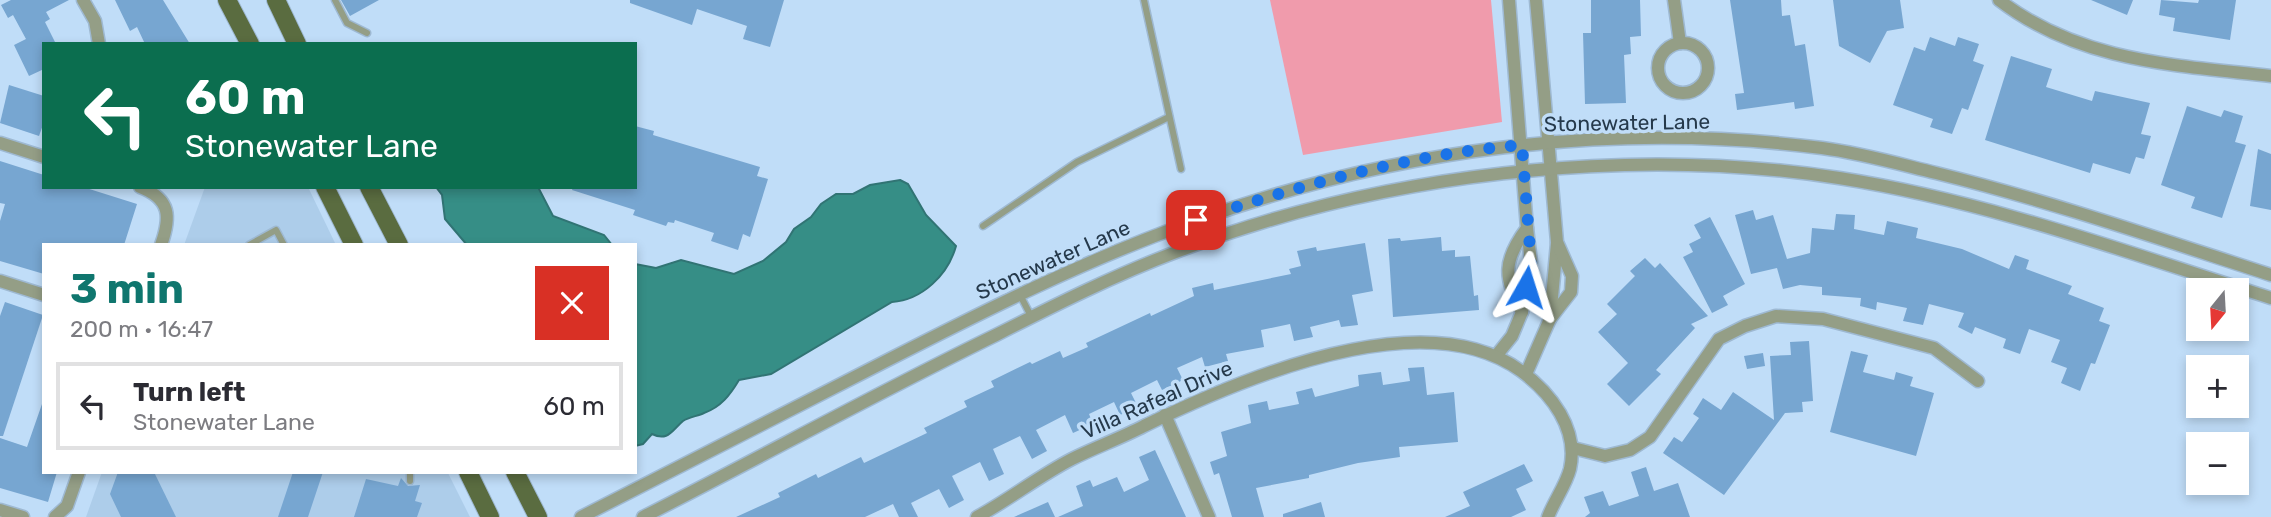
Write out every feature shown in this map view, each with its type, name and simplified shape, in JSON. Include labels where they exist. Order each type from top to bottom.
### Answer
[{"type":"main road","points":[[228,0],[249,42]]},
{"type":"main road","points":[[276,0],[296,42]]},
{"type":"main road","points":[[326,189],[353,243]]},
{"type":"main road","points":[[370,189],[398,243]]},
{"type":"main road","points":[[469,474],[490,517]]},
{"type":"main road","points":[[516,474],[537,517]]},
{"type":"street","points":[[83,0],[95,21],[99,42]]},
{"type":"street","points":[[1496,356],[1512,336],[1522,312],[1531,262],[1509,0]]},
{"type":"street","points":[[1536,0],[1557,242],[1550,319]]},
{"type":"street","points":[[1674,0],[1680,43]]},
{"type":"street","points":[[1999,0],[2050,32],[2101,52],[2158,64],[2271,76]]},
{"type":"street","points":[[1680,43],[1696,46],[1709,65],[1701,87],[1686,93],[1669,89],[1658,75],[1660,58],[1665,50],[1680,43]]},
{"type":"street","name":"Stonewater Lane","points":[[581,517],[1019,293],[1162,233],[1256,200],[1406,163],[1476,149],[1547,143],[1683,139],[1835,150],[2020,195],[2271,275]]},
{"type":"street","points":[[0,143],[42,156]]},
{"type":"street","name":"Stonewater Lane","points":[[643,517],[1031,317],[1175,252],[1277,219],[1411,187],[1549,170],[1699,167],[1838,178],[2032,221],[2271,298]]},
{"type":"street","points":[[143,189],[162,200],[169,220],[161,243]]},
{"type":"street","points":[[1522,312],[1508,287],[1508,267],[1516,242],[1527,228]]},
{"type":"street","points":[[1526,374],[1550,319],[1571,292],[1572,276],[1557,242]]},
{"type":"street","points":[[0,281],[42,294]]},
{"type":"street","points":[[1548,517],[1569,472],[1573,448],[1605,456],[1630,450],[1650,437],[1719,340],[1745,326],[1776,316],[1823,319],[1934,348],[1978,382]]},
{"type":"street","name":"Villa Rafeal Drive","points":[[977,517],[1071,460],[1205,396],[1281,370],[1373,347],[1420,341],[1444,342],[1496,356],[1526,374],[1552,400],[1564,421],[1573,448]]},
{"type":"street","points":[[1165,415],[1209,517]]},
{"type":"street","points":[[55,517],[67,506],[78,474]]},
{"type":"street","points":[[0,510],[23,517]]},
{"type":"lane","points":[[335,0],[347,23],[367,33]]},
{"type":"lane","points":[[1144,0],[1181,169]]},
{"type":"lane","points":[[984,226],[1077,162],[1169,117]]},
{"type":"lane","points":[[253,243],[276,230],[283,243]]},
{"type":"lane","points":[[1019,293],[1031,317]]},
{"type":"lane","points":[[410,474],[410,481]]},
{"type":"shaded area","points":[[1270,0],[1491,0],[1502,122],[1303,155]]},
{"type":"shaded area","points":[[900,180],[908,184],[926,215],[956,246],[940,276],[923,291],[892,302],[771,374],[739,380],[720,404],[683,421],[666,436],[652,434],[643,444],[637,446],[637,264],[656,268],[681,260],[734,274],[763,261],[786,242],[794,229],[811,217],[821,204],[836,194],[853,194],[870,185]]},
{"type":"shaded area","points":[[204,189],[309,189],[335,243],[185,243]]},
{"type":"shaded area","points":[[438,189],[539,189],[553,216],[604,235],[610,243],[465,243],[445,219],[442,195]]},
{"type":"shaded area","points":[[101,474],[448,474],[470,517],[86,517]]},
{"type":"building","points":[[11,0],[69,0],[46,12],[50,19],[45,22],[55,42],[42,42],[42,70],[29,76],[14,45],[26,39],[13,15],[8,18],[1,5]]},
{"type":"building","points":[[115,0],[163,0],[189,42],[144,42],[137,27],[130,31]]},
{"type":"building","points":[[341,0],[379,0],[350,16]]},
{"type":"building","points":[[630,0],[784,0],[770,47],[743,39],[747,26],[697,9],[692,25],[630,3]]},
{"type":"building","points":[[1591,0],[1640,0],[1641,36],[1630,37],[1631,54],[1624,55],[1626,103],[1585,104],[1583,33],[1591,33]]},
{"type":"building","points":[[1730,0],[1781,0],[1782,16],[1790,15],[1795,46],[1805,44],[1814,106],[1795,109],[1794,102],[1737,110],[1735,94],[1744,93]]},
{"type":"building","points":[[1833,0],[1900,0],[1904,28],[1887,31],[1870,63],[1839,46]]},
{"type":"building","points":[[2091,0],[2133,0],[2127,15]]},
{"type":"building","points":[[2161,0],[2198,3],[2199,0],[2236,0],[2230,40],[2173,31],[2175,18],[2159,15]]},
{"type":"building","points":[[1930,37],[1955,46],[1958,37],[1979,44],[1973,61],[1984,65],[1968,110],[1962,108],[1952,134],[1930,127],[1933,119],[1893,105],[1914,47],[1925,51]]},
{"type":"building","points":[[2011,56],[2052,69],[2046,87],[2092,101],[2095,91],[2150,103],[2141,134],[2151,136],[2144,159],[2136,157],[2130,174],[2093,163],[2090,173],[1985,140]]},
{"type":"building","points":[[9,85],[42,95],[42,128],[39,136],[0,123]]},
{"type":"building","points":[[2187,106],[2221,117],[2224,110],[2243,116],[2235,142],[2246,145],[2222,218],[2191,208],[2195,197],[2161,185]]},
{"type":"building","points":[[637,127],[654,131],[653,135],[760,167],[757,176],[768,179],[750,237],[743,234],[738,250],[711,241],[714,233],[675,220],[674,223],[668,222],[666,226],[633,215],[635,210],[572,190],[637,189]]},
{"type":"building","points":[[2258,149],[2271,154],[2271,210],[2250,206]]},
{"type":"building","points":[[0,161],[42,174],[42,189],[89,189],[137,204],[125,243],[42,243],[42,273],[0,261],[0,221],[5,204],[0,203]]},
{"type":"building","points":[[1753,210],[1756,220],[1773,215],[1787,259],[1810,253],[1812,228],[1834,230],[1836,214],[1855,215],[1854,229],[1884,235],[1887,221],[1918,228],[1916,238],[1962,249],[2009,269],[2015,255],[2029,260],[2026,269],[2072,286],[2068,294],[2104,308],[2099,321],[2110,325],[2095,364],[2091,363],[2080,391],[2061,383],[2067,368],[2051,362],[2060,340],[2029,329],[2020,354],[2003,348],[2006,339],[1975,327],[1972,334],[1958,327],[1964,313],[1929,304],[1923,325],[1903,321],[1907,308],[1877,302],[1876,310],[1860,306],[1861,298],[1822,295],[1822,287],[1800,285],[1783,289],[1777,268],[1751,274],[1735,215]]},
{"type":"building","points":[[1710,217],[1745,284],[1723,296],[1728,305],[1712,313],[1683,257],[1693,252],[1689,244],[1701,238],[1694,225]]},
{"type":"building","points":[[1441,237],[1442,251],[1455,250],[1455,257],[1470,256],[1474,296],[1478,295],[1479,310],[1393,317],[1388,239],[1400,238],[1401,241]]},
{"type":"building","points":[[1365,243],[1373,291],[1352,295],[1358,325],[1341,327],[1339,320],[1310,327],[1313,337],[1294,341],[1290,324],[1261,330],[1264,347],[1226,354],[1228,361],[1205,367],[1202,357],[1177,368],[1183,380],[1162,390],[1157,380],[1131,393],[1138,407],[1120,415],[1114,402],[1089,414],[1093,424],[1073,433],[1065,415],[1036,430],[1047,451],[1032,459],[1020,436],[993,449],[1004,474],[989,481],[980,462],[952,476],[964,500],[949,508],[939,489],[911,503],[918,517],[899,517],[893,504],[865,517],[736,517],[780,497],[778,493],[816,474],[818,478],[861,457],[864,463],[927,433],[924,428],[967,407],[964,401],[994,387],[991,381],[1060,351],[1063,358],[1088,347],[1086,343],[1194,296],[1192,288],[1213,283],[1214,290],[1291,274],[1289,269],[1301,266],[1297,251],[1316,247],[1317,251]]},
{"type":"building","points":[[1645,258],[1655,268],[1660,263],[1708,316],[1691,324],[1695,328],[1656,370],[1661,374],[1629,406],[1607,384],[1628,363],[1598,332],[1617,314],[1607,304],[1635,276],[1630,271]]},
{"type":"building","points":[[5,302],[42,315],[3,436],[0,436],[0,316]]},
{"type":"building","points":[[1809,341],[1813,401],[1802,402],[1803,412],[1785,413],[1724,495],[1663,453],[1674,437],[1682,442],[1699,418],[1693,414],[1703,398],[1721,410],[1733,392],[1774,420],[1770,356],[1791,355],[1790,342]]},
{"type":"building","points":[[1851,351],[1868,355],[1863,372],[1894,380],[1896,372],[1913,377],[1910,386],[1934,393],[1916,456],[1830,432]]},
{"type":"building","points":[[1763,353],[1765,366],[1747,369],[1744,356]]},
{"type":"building","points":[[1424,367],[1427,395],[1454,392],[1458,442],[1399,447],[1400,457],[1358,463],[1309,475],[1309,478],[1256,488],[1264,517],[1232,517],[1219,473],[1214,475],[1210,462],[1227,456],[1221,432],[1251,423],[1248,405],[1267,401],[1269,410],[1299,404],[1296,392],[1312,388],[1315,397],[1359,386],[1358,375],[1381,372],[1383,385],[1410,381],[1408,368]]},
{"type":"building","points":[[42,404],[42,474],[56,474],[48,502],[0,488],[0,438],[27,447]]},
{"type":"building","points":[[1155,450],[1186,517],[1058,517],[1083,506],[1076,486],[1090,480],[1093,487],[1117,477],[1124,492],[1149,480],[1139,457]]},
{"type":"building","points":[[1524,464],[1533,481],[1516,489],[1526,510],[1511,517],[1445,517],[1470,506],[1463,492]]},
{"type":"building","points":[[1646,467],[1654,491],[1678,483],[1690,517],[1585,517],[1590,513],[1584,497],[1603,491],[1609,506],[1639,496],[1631,472]]},
{"type":"building","points":[[117,474],[155,474],[176,517],[121,517],[110,494]]},
{"type":"building","points":[[292,474],[322,474],[308,517],[278,517]]},
{"type":"building","points":[[401,478],[408,486],[420,485],[415,501],[422,503],[417,517],[354,517],[366,479],[398,486]]},
{"type":"building","points":[[1048,502],[1055,517],[1014,517]]},
{"type":"building","points":[[1321,502],[1325,517],[1283,517],[1283,514]]},
{"type":"route","points":[[1196,220],[1327,181],[1476,149],[1522,145],[1531,262],[1526,287]]}]
